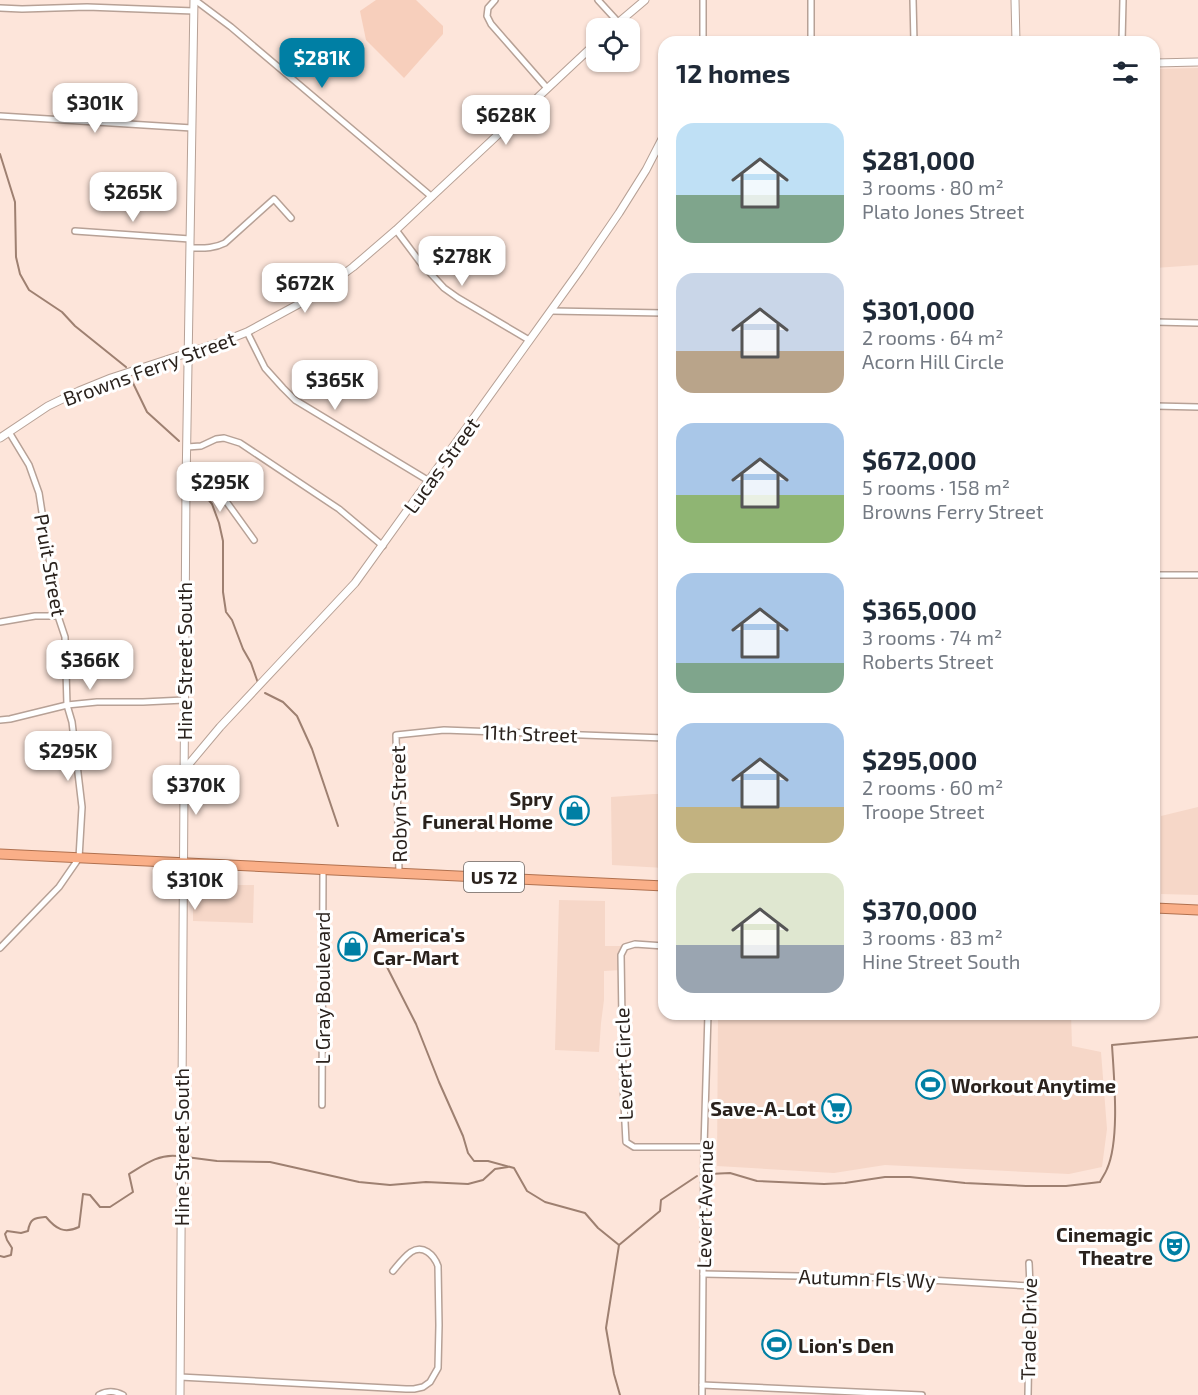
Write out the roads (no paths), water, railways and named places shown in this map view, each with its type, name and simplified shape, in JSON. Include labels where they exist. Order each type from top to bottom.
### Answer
[{"type":"highway","name":"US 72","points":[[0,854],[658,886]]},
{"type":"highway","points":[[1160,908],[1198,910]]},
{"type":"street","points":[[87,0],[87,7]]},
{"type":"street","points":[[194,0],[231,27],[432,197]]},
{"type":"street","name":"Hine Street South","points":[[180,1395],[186,486],[194,0]]},
{"type":"street","points":[[495,0],[488,8],[487,16],[491,24],[547,88]]},
{"type":"street","points":[[598,0],[614,18]]},
{"type":"street","points":[[625,18],[645,0]]},
{"type":"street","points":[[703,0],[703,36]]},
{"type":"street","points":[[811,0],[811,36]]},
{"type":"street","points":[[913,0],[914,36]]},
{"type":"street","points":[[1015,0],[1016,36]]},
{"type":"street","points":[[1122,36],[1123,0]]},
{"type":"street","points":[[0,8],[87,7],[194,11]]},
{"type":"street","name":"Browns Ferry Street","points":[[0,438],[48,406],[79,391],[247,332],[326,287],[396,230],[586,52]]},
{"type":"street","points":[[1160,63],[1198,62]]},
{"type":"street","points":[[0,116],[192,128]]},
{"type":"street","name":"Lucas Street","points":[[184,770],[220,727],[343,597],[383,546],[619,213],[658,147]]},
{"type":"street","points":[[190,248],[217,247],[225,243],[274,199],[291,218]]},
{"type":"street","points":[[396,230],[420,262],[444,288],[529,340]]},
{"type":"street","points":[[75,231],[190,239]]},
{"type":"street","points":[[551,310],[658,314]]},
{"type":"street","points":[[1160,322],[1198,323]]},
{"type":"street","points":[[247,332],[265,368],[295,400],[429,481]]},
{"type":"street","points":[[1160,406],[1198,407]]},
{"type":"street","name":"Pruit Street","points":[[9,432],[29,465],[39,493],[58,616],[64,637],[67,705],[72,722],[82,807],[79,858]]},
{"type":"street","points":[[187,447],[201,446],[224,438],[240,443],[339,509],[383,546]]},
{"type":"street","points":[[186,486],[212,490],[222,497],[254,540]]},
{"type":"street","points":[[1160,575],[1198,576]]},
{"type":"street","points":[[0,622],[35,616],[58,616]]},
{"type":"street","points":[[0,720],[67,705],[184,700]]},
{"type":"street","name":"11th Street","points":[[396,735],[444,730],[658,738]]},
{"type":"street","name":"Robyn Street","points":[[396,735],[399,873]]},
{"type":"street","points":[[0,948],[59,887],[79,858]]},
{"type":"street","name":"L Gray Boulevard","points":[[322,1105],[323,870]]},
{"type":"street","name":"Levert Circle","points":[[658,946],[635,944],[625,947],[621,955],[626,1142],[634,1147],[704,1147]]},
{"type":"street","name":"Levert Avenue","points":[[702,1395],[704,1147],[708,1020]]},
{"type":"street","points":[[180,1377],[406,1389],[423,1386],[430,1382],[438,1368],[438,1266],[435,1258],[429,1252],[420,1249],[412,1251],[393,1271]]},
{"type":"street","name":"Trade Drive","points":[[1028,1395],[1029,1263]]},
{"type":"street","name":"Autumn Fls Wy","points":[[703,1274],[896,1278],[1030,1286]]},
{"type":"street","points":[[702,1385],[922,1395]]},
{"type":"street","points":[[99,1395],[113,1391],[123,1395]]},
{"type":"waterway","points":[[0,154],[15,202],[16,257],[20,274],[29,290],[62,312],[75,326],[126,367]]},
{"type":"waterway","points":[[131,379],[147,412],[179,441]]},
{"type":"waterway","points":[[195,492],[203,493],[212,504],[219,523],[223,541],[223,592],[226,612],[232,620],[258,683]]},
{"type":"waterway","points":[[265,693],[283,702],[297,716],[312,749],[338,826]]},
{"type":"waterway","points":[[387,967],[416,1024],[468,1153],[474,1161],[488,1161],[514,1168],[527,1191],[545,1202],[585,1213],[598,1228],[619,1245]]},
{"type":"waterway","points":[[709,1174],[730,1173],[757,1181],[824,1184],[885,1177],[1026,1186],[1066,1186],[1100,1182],[1107,1169],[1114,1142],[1115,1091],[1112,1045],[1198,1037]]},
{"type":"waterway","points":[[0,1256],[11,1255],[12,1248],[5,1234],[7,1231],[21,1233],[28,1231],[34,1219],[46,1217],[53,1225],[61,1229],[69,1230],[79,1227],[83,1194],[90,1195],[100,1207],[110,1207],[133,1192],[129,1174],[157,1158],[177,1156]]},
{"type":"waterway","points":[[186,1157],[217,1161],[270,1162],[359,1182],[390,1185],[426,1182],[468,1184],[483,1180],[495,1169],[508,1167]]},
{"type":"waterway","points":[[620,1395],[606,1328],[619,1245],[660,1211],[661,1200],[697,1176]]},
{"type":"place","name":"Spry Funeral Home","points":[[574,810]]},
{"type":"place","name":"America's Car-Mart","points":[[352,946]]},
{"type":"place","name":"Workout Anytime","points":[[930,1085]]},
{"type":"place","name":"Save-A-Lot","points":[[837,1108]]},
{"type":"place","name":"Cinemagic Theatre","points":[[1174,1246]]},
{"type":"place","name":"Lion's Den","points":[[777,1345]]}]
